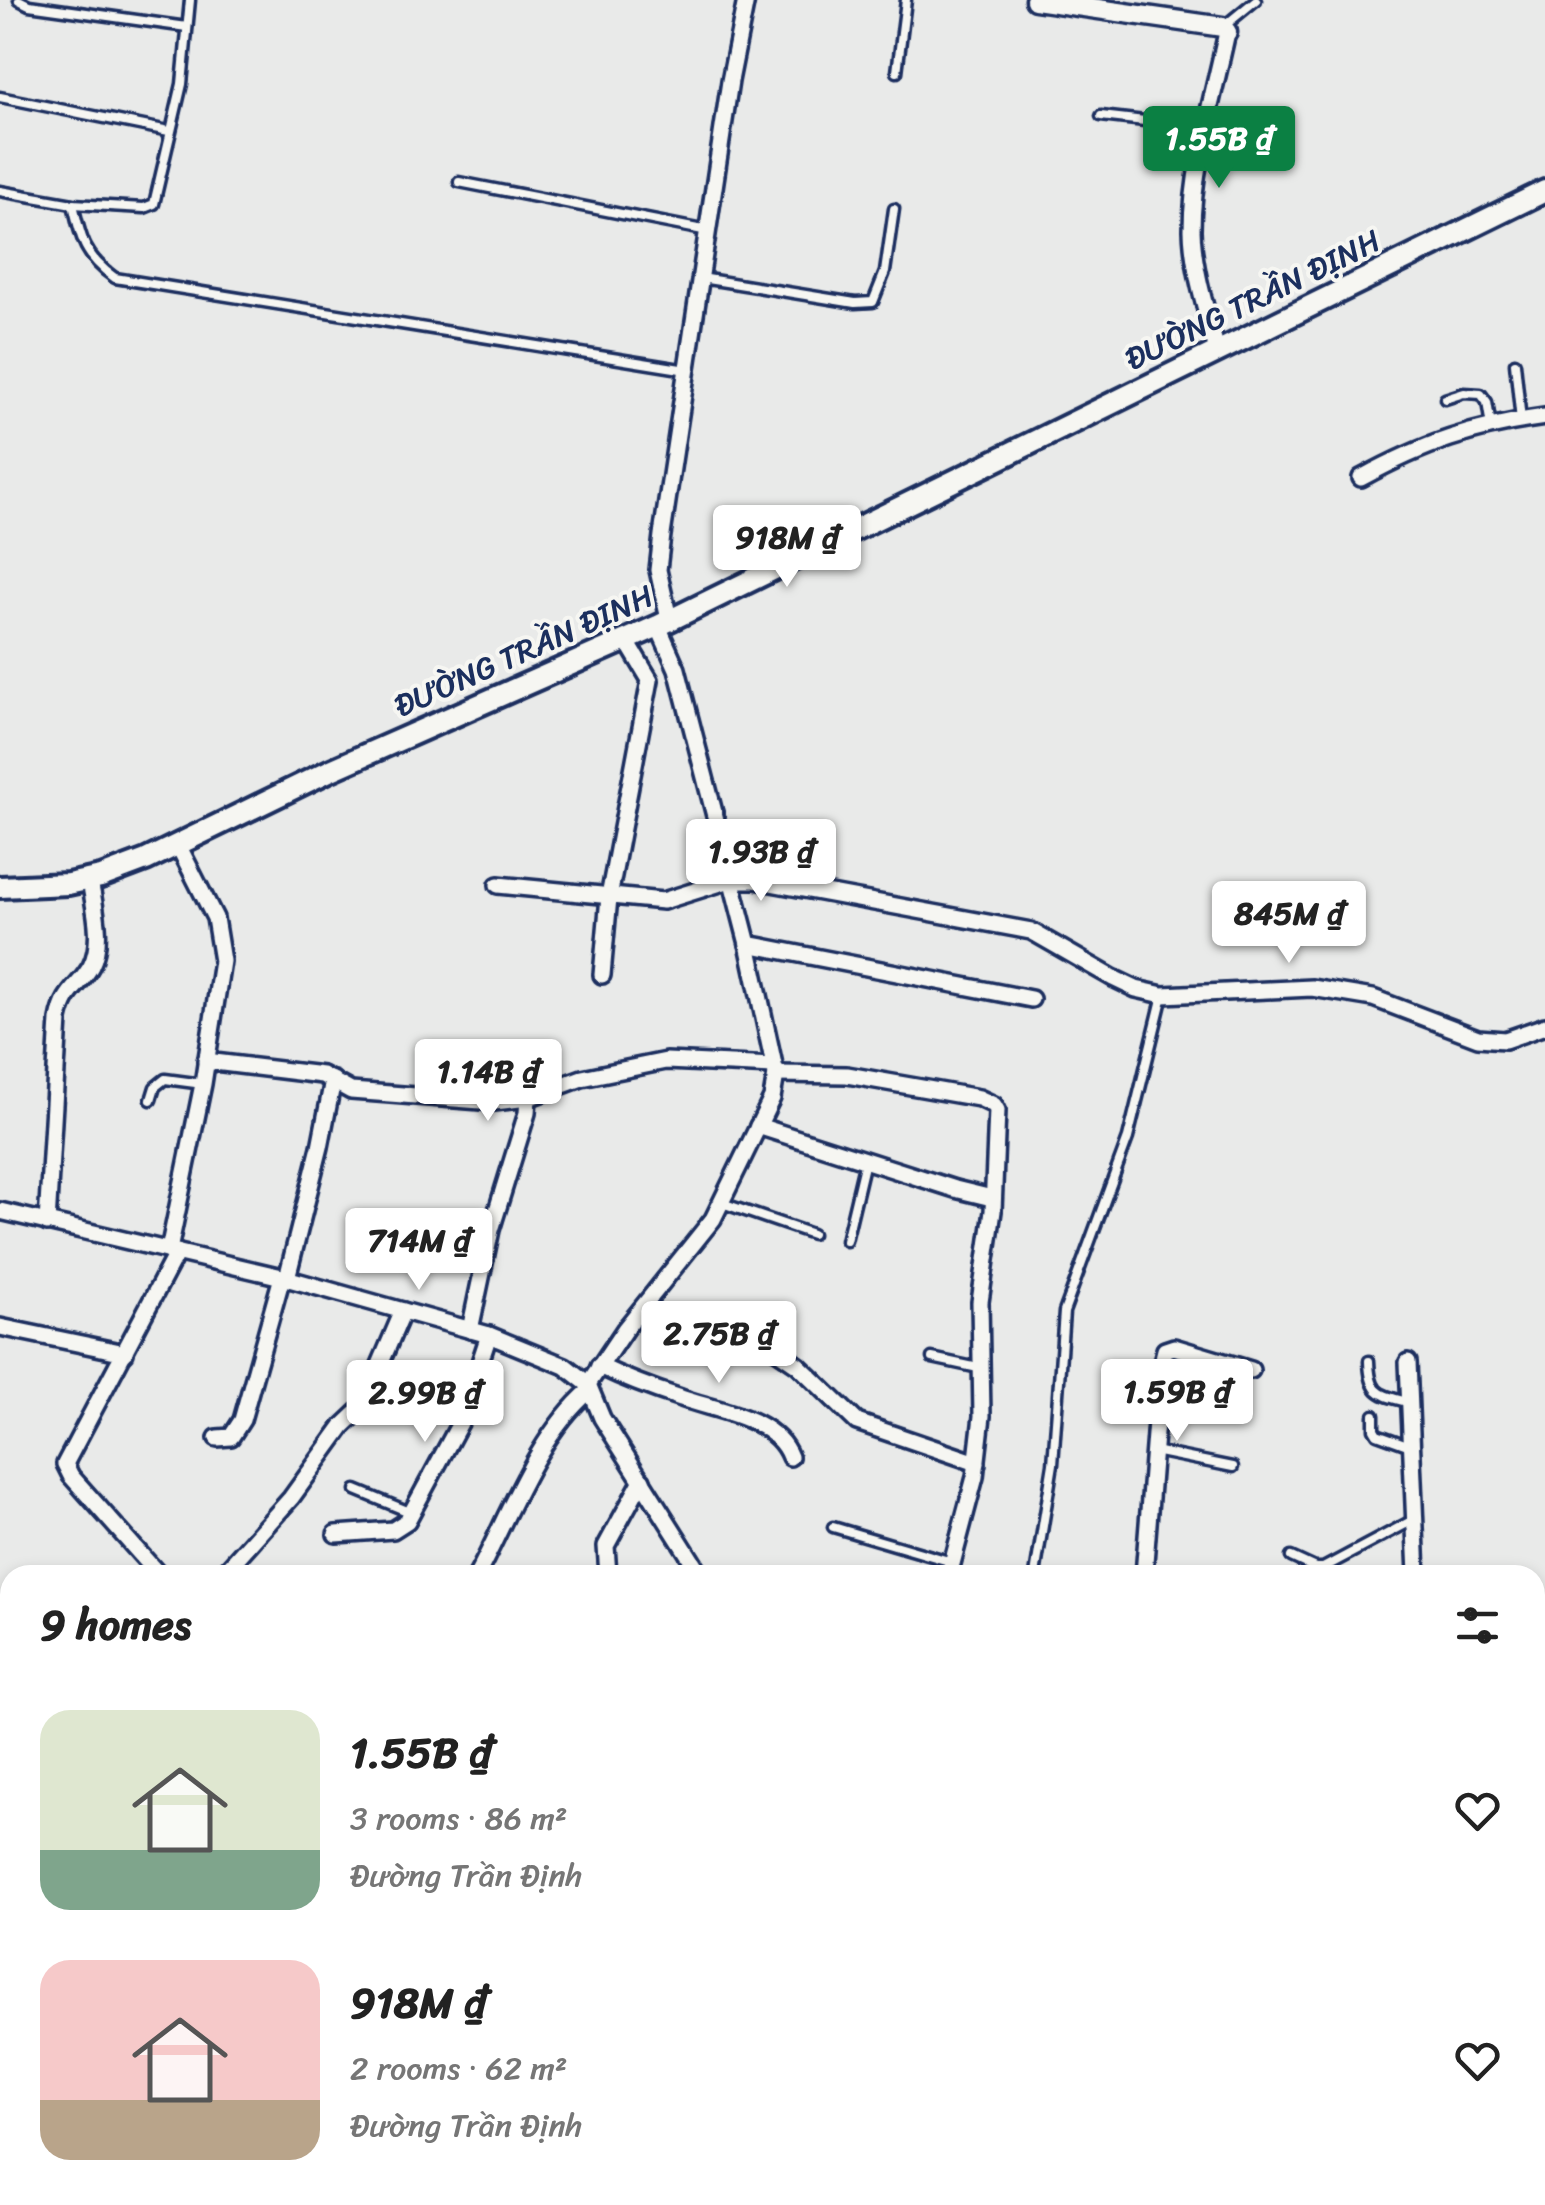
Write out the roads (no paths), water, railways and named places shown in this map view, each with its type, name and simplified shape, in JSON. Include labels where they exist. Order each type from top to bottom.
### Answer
[{"type":"main road","name":"ĐƯỜNG TRẦN ĐỊNH","points":[[0,887],[90,880],[178,844],[331,770],[664,623],[1545,190]]},
{"type":"street","points":[[482,1565],[537,1456],[722,1202],[772,1098],[775,1070],[748,944],[664,623],[658,570],[730,81],[746,0]]},
{"type":"street","points":[[1036,0],[1225,30],[1192,230],[1216,351]]},
{"type":"street","points":[[1361,478],[1432,443],[1491,426],[1545,417]]},
{"type":"street","points":[[602,975],[609,897],[650,680],[626,640]]},
{"type":"street","points":[[150,1565],[71,1476],[65,1464],[125,1353],[173,1251],[222,961],[215,918],[178,844]]},
{"type":"street","points":[[46,1223],[59,1020],[68,994],[90,969],[98,945],[90,880]]},
{"type":"street","points":[[498,885],[663,901],[730,880],[755,880],[1031,931],[1113,978],[1163,994],[1312,988],[1373,998],[1478,1038],[1505,1040],[1545,1026]]},
{"type":"street","points":[[748,944],[1031,998]]},
{"type":"street","points":[[206,1061],[322,1074],[352,1091],[494,1102],[528,1098],[582,1078],[691,1060],[847,1075],[994,1105],[998,1116],[980,1302],[982,1416],[968,1509],[951,1565]]},
{"type":"street","points":[[217,1438],[231,1437],[242,1420],[320,1148],[332,1080]]},
{"type":"street","points":[[470,1330],[490,1230],[527,1113],[528,1098]]},
{"type":"street","points":[[758,1126],[992,1198]]},
{"type":"street","points":[[0,1211],[284,1277],[489,1336],[565,1366],[588,1387],[602,1418],[695,1565]]},
{"type":"street","points":[[231,1565],[291,1498],[343,1426],[360,1409],[402,1311]]},
{"type":"street","points":[[0,1328],[125,1353]]},
{"type":"street","points":[[336,1534],[393,1530],[412,1513],[460,1423],[489,1336]]},
{"type":"street","points":[[767,1344],[798,1364],[857,1422],[977,1463]]},
{"type":"street","points":[[1145,1565],[1160,1370],[1166,1350],[1174,1347],[1251,1370]]},
{"type":"street","points":[[1408,1362],[1416,1565]]},
{"type":"street","points":[[600,1366],[626,1379],[753,1422],[774,1435],[790,1458]]},
{"type":"street","points":[[607,1565],[606,1546],[642,1480]]},
{"type":"lane","points":[[19,0],[28,5],[187,27]]},
{"type":"lane","points":[[0,191],[74,204],[144,208],[154,204],[182,84],[190,0]]},
{"type":"lane","points":[[897,72],[906,0]]},
{"type":"lane","points":[[1225,30],[1256,0]]},
{"type":"lane","points":[[0,97],[169,131]]},
{"type":"lane","points":[[1102,116],[1207,128]]},
{"type":"lane","points":[[460,182],[708,231]]},
{"type":"lane","points":[[74,204],[82,241],[95,264],[115,278],[687,370]]},
{"type":"lane","points":[[701,278],[854,303],[873,302],[885,272],[894,209]]},
{"type":"lane","points":[[1515,363],[1521,420]]},
{"type":"lane","points":[[1445,399],[1464,393],[1481,394],[1491,426]]},
{"type":"lane","points":[[1038,1565],[1053,1464],[1064,1312],[1128,1138],[1163,994]]},
{"type":"lane","points":[[151,1100],[159,1082],[165,1079],[203,1084]]},
{"type":"lane","points":[[846,1241],[866,1160]]},
{"type":"lane","points":[[722,1202],[812,1234]]},
{"type":"lane","points":[[932,1358],[983,1369]]},
{"type":"lane","points":[[1369,1360],[1370,1381],[1376,1391],[1410,1404]]},
{"type":"lane","points":[[1374,1415],[1377,1434],[1412,1447]]},
{"type":"lane","points":[[1154,1451],[1233,1467]]},
{"type":"lane","points":[[356,1490],[412,1513]]},
{"type":"lane","points":[[1329,1565],[1415,1519]]},
{"type":"lane","points":[[833,1527],[941,1565]]},
{"type":"lane","points":[[1291,1557],[1308,1565]]}]
